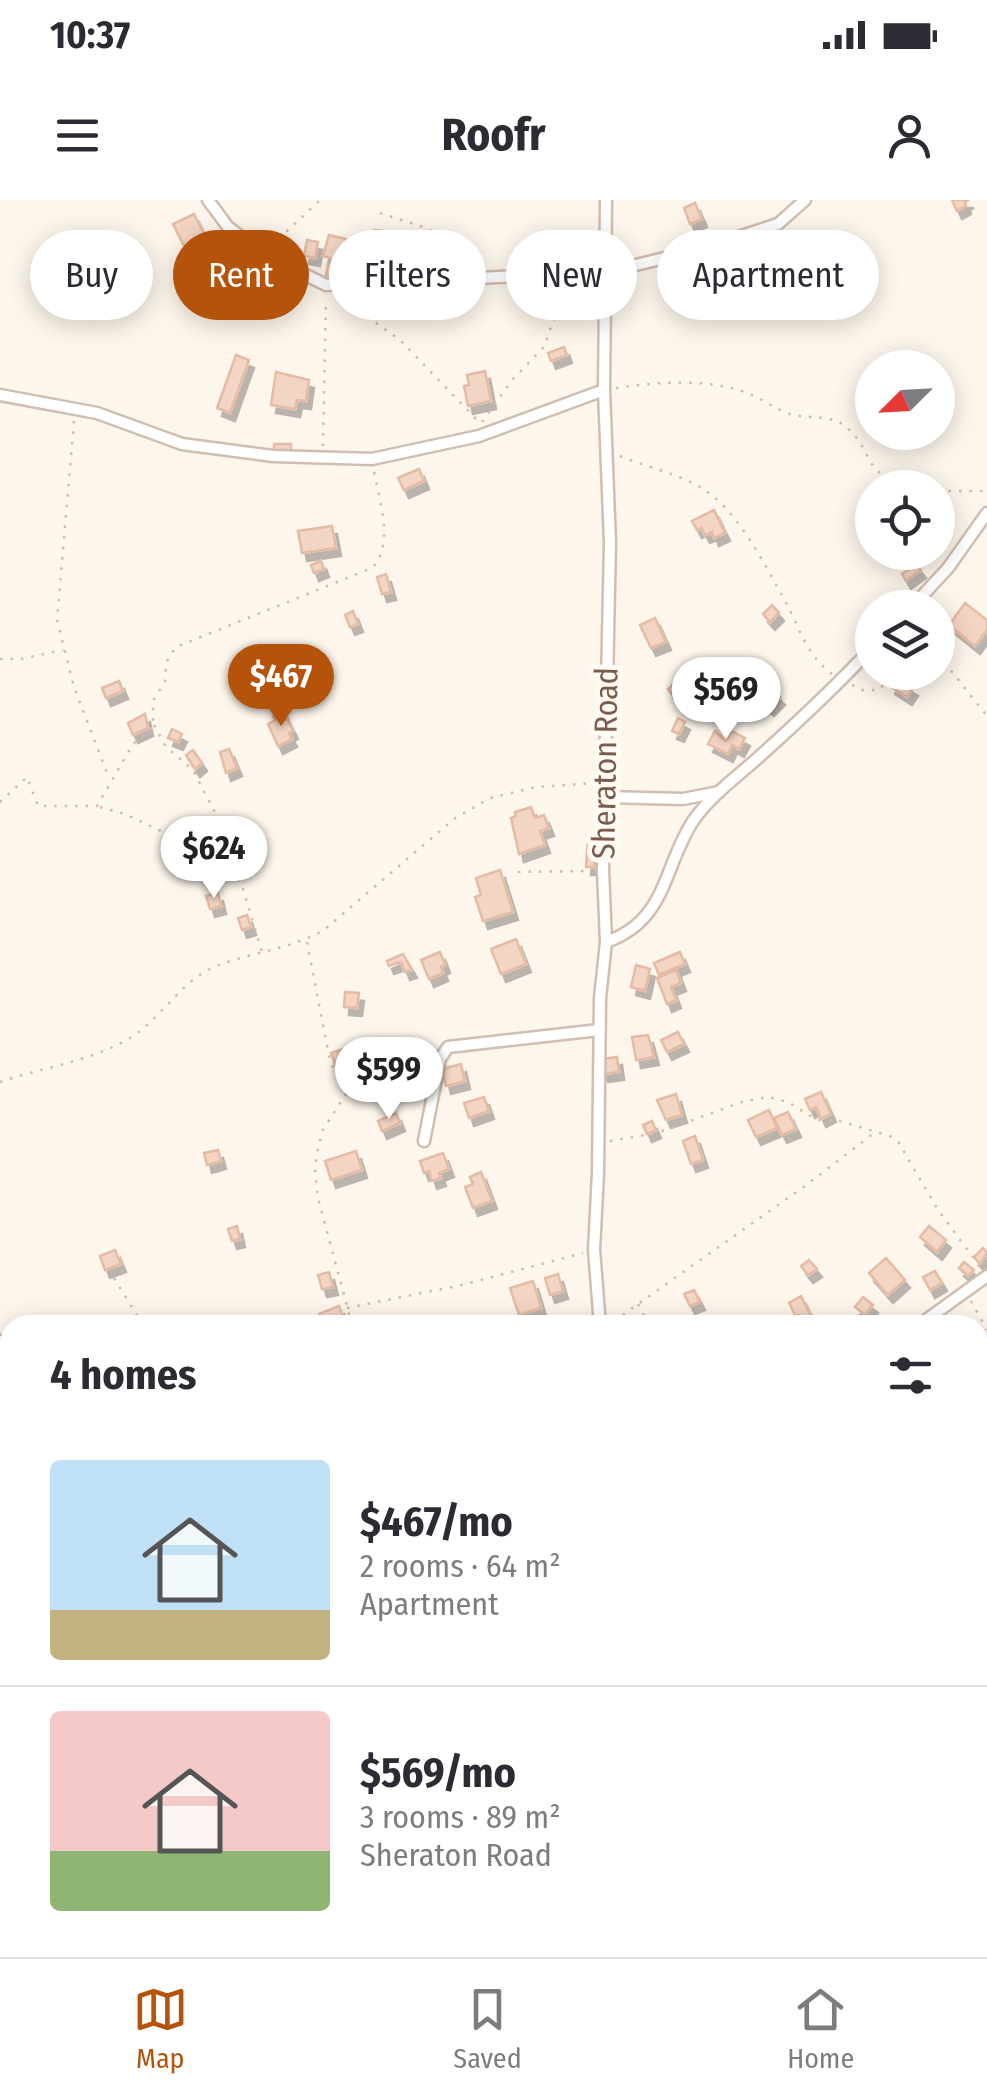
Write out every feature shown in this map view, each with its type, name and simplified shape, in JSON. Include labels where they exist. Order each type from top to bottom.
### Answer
[{"type":"street","points":[[208,200],[232,230]]},
{"type":"street","name":"Sheraton Road","points":[[604,230],[606,200]]},
{"type":"street","points":[[637,264],[698,250],[778,224],[805,200]]},
{"type":"street","points":[[486,277],[506,276]]},
{"type":"street","points":[[309,279],[329,289]]},
{"type":"street","name":"Sheraton Road","points":[[599,1315],[594,1250],[599,1030],[606,942],[603,870],[610,543],[602,320]]},
{"type":"street","points":[[0,396],[121,420],[182,444],[274,456],[372,459],[479,436],[604,390]]},
{"type":"street","points":[[928,590],[987,513]]},
{"type":"street","points":[[606,942],[636,929],[652,909],[694,820],[719,792],[855,667]]},
{"type":"street","points":[[606,797],[682,799],[719,792]]},
{"type":"street","points":[[424,1141],[443,1052],[459,1044],[599,1030]]},
{"type":"street","points":[[933,1315],[987,1276]]},
{"type":"path","points":[[287,230],[320,200]]},
{"type":"path","points":[[380,213],[424,230]]},
{"type":"path","points":[[323,457],[326,289],[350,301],[401,341],[481,424],[513,379],[544,347],[553,320]]},
{"type":"path","points":[[604,390],[676,383],[721,386],[748,393],[793,415],[835,420],[847,428],[876,470]]},
{"type":"path","points":[[75,409],[57,620],[74,688],[110,780]]},
{"type":"path","points":[[605,450],[700,487],[725,508],[786,600],[801,639],[818,663],[855,687]]},
{"type":"path","points":[[213,856],[212,836],[220,822],[193,770],[166,747],[154,724],[153,700],[165,681],[166,663],[176,648],[372,568],[381,559],[384,546],[372,459]]},
{"type":"path","points":[[955,491],[987,490]]},
{"type":"path","points":[[0,659],[64,650]]},
{"type":"path","points":[[955,676],[987,716]]},
{"type":"path","points":[[97,806],[134,744],[154,724]]},
{"type":"path","points":[[0,802],[27,777],[38,806],[97,806],[126,814],[213,856],[240,882],[262,953]]},
{"type":"path","points":[[0,1082],[56,1068],[125,1041],[160,1016],[185,986],[212,968],[306,940],[324,930],[454,819],[490,798],[536,786],[606,784]]},
{"type":"path","points":[[518,872],[603,870]]},
{"type":"path","points":[[306,940],[330,1061],[345,1095]]},
{"type":"path","points":[[349,1315],[318,1198],[315,1168],[324,1130],[345,1095],[400,1066],[443,1052]]},
{"type":"path","points":[[598,1143],[658,1133],[742,1102],[768,1097],[788,1102],[818,1120],[836,1120],[890,1136],[909,1154],[920,1182],[987,1276]]},
{"type":"path","points":[[622,1315],[805,1186],[874,1132]]},
{"type":"path","points":[[347,1308],[462,1285],[594,1250]]},
{"type":"path","points":[[114,1278],[137,1315]]},
{"type":"path","points":[[965,1291],[979,1315]]},
{"type":"path","points":[[638,1304],[644,1315]]},
{"type":"building","points":[[952,200],[969,200],[957,211]]},
{"type":"building","points":[[695,203],[702,219],[690,224],[684,208]]},
{"type":"building","points":[[194,214],[202,230],[176,230],[173,224]]},
{"type":"building","points":[[329,235],[329,258],[323,256]]},
{"type":"building","points":[[309,240],[318,242],[315,258],[309,257]]},
{"type":"building","points":[[564,347],[567,355],[551,361],[548,353]]},
{"type":"building","points":[[236,355],[249,360],[230,413],[217,408]]},
{"type":"building","points":[[485,371],[491,401],[468,406],[464,386],[469,385],[467,375]]},
{"type":"building","points":[[276,372],[309,380],[306,401],[297,400],[295,409],[271,405]]},
{"type":"building","points":[[274,444],[291,444],[291,454],[274,453]]},
{"type":"building","points":[[419,469],[424,481],[404,490],[398,478]]},
{"type":"building","points":[[714,510],[725,533],[714,538],[712,532],[705,535],[701,528],[697,530],[692,521]]},
{"type":"building","points":[[332,526],[336,548],[302,553],[298,531]]},
{"type":"building","points":[[321,561],[324,569],[314,573],[311,565]]},
{"type":"building","points":[[908,570],[921,570],[906,581],[902,574]]},
{"type":"building","points":[[386,574],[391,592],[382,594],[377,577]]},
{"type":"building","points":[[965,603],[987,620],[987,630],[975,646],[955,630],[955,617]]},
{"type":"building","points":[[772,605],[779,613],[770,622],[763,614]]},
{"type":"building","points":[[353,611],[358,624],[350,627],[345,615]]},
{"type":"building","points":[[655,618],[666,642],[651,648],[640,625]]},
{"type":"building","points":[[760,674],[766,680],[756,690],[750,684]]},
{"type":"building","points":[[119,681],[123,691],[106,698],[102,688]]},
{"type":"building","points":[[675,683],[687,696],[678,703],[668,689]]},
{"type":"building","points":[[766,683],[780,697],[769,708],[755,694]]},
{"type":"building","points":[[283,711],[293,731],[289,733],[292,739],[278,746],[268,724]]},
{"type":"building","points":[[145,714],[148,728],[133,735],[128,723]]},
{"type":"building","points":[[678,718],[685,722],[679,734],[672,731]]},
{"type":"building","points":[[172,729],[182,734],[178,742],[168,738]]},
{"type":"building","points":[[715,731],[726,741],[731,731],[745,738],[739,749],[732,745],[728,754],[708,744]]},
{"type":"building","points":[[229,749],[237,768],[226,773],[220,752]]},
{"type":"building","points":[[193,750],[202,763],[195,769],[186,755]]},
{"type":"building","points":[[531,807],[535,818],[544,815],[549,828],[540,831],[545,845],[519,854],[511,818],[516,816],[515,812]]},
{"type":"building","points":[[588,839],[596,839],[594,867],[586,867]]},
{"type":"building","points":[[500,870],[513,912],[483,921],[475,897],[481,895],[476,878]]},
{"type":"building","points":[[218,893],[221,906],[210,909],[206,896]]},
{"type":"building","points":[[247,915],[251,927],[242,930],[238,918]]},
{"type":"building","points":[[516,939],[526,964],[501,974],[491,949]]},
{"type":"building","points":[[440,952],[445,965],[441,967],[443,973],[429,979],[421,960]]},
{"type":"building","points":[[680,952],[685,964],[659,975],[654,963]]},
{"type":"building","points":[[403,954],[412,970],[405,972],[401,962],[389,966],[387,961]]},
{"type":"building","points":[[636,965],[650,969],[645,991],[631,987]]},
{"type":"building","points":[[676,970],[681,983],[671,987],[676,1000],[667,1004],[657,978]]},
{"type":"building","points":[[345,992],[359,993],[357,1008],[344,1007]]},
{"type":"building","points":[[678,1032],[684,1044],[667,1052],[661,1040]]},
{"type":"building","points":[[648,1035],[654,1057],[636,1060],[632,1037]]},
{"type":"building","points":[[355,1045],[361,1063],[338,1072],[331,1053]]},
{"type":"building","points":[[368,1047],[372,1056],[363,1060],[359,1050]]},
{"type":"building","points":[[617,1057],[619,1072],[603,1074],[601,1059]]},
{"type":"building","points":[[461,1064],[465,1081],[446,1086],[442,1069]]},
{"type":"building","points":[[821,1092],[831,1114],[821,1119],[816,1107],[810,1110],[805,1099]]},
{"type":"building","points":[[676,1094],[682,1115],[666,1120],[657,1100]]},
{"type":"building","points":[[484,1097],[489,1111],[469,1118],[464,1103]]},
{"type":"building","points":[[769,1110],[777,1128],[756,1137],[748,1120]]},
{"type":"building","points":[[788,1112],[796,1129],[782,1135],[774,1118]]},
{"type":"building","points":[[396,1113],[400,1123],[382,1131],[378,1121]]},
{"type":"building","points":[[652,1121],[656,1130],[647,1134],[643,1125]]},
{"type":"building","points":[[695,1136],[703,1160],[691,1164],[683,1141]]},
{"type":"building","points":[[218,1150],[221,1161],[207,1165],[204,1153]]},
{"type":"building","points":[[356,1151],[362,1170],[331,1180],[325,1161]]},
{"type":"building","points":[[443,1153],[449,1169],[432,1181],[420,1161]]},
{"type":"building","points":[[481,1172],[492,1201],[473,1208],[465,1187],[473,1184],[470,1177]]},
{"type":"building","points":[[237,1226],[240,1239],[232,1241],[228,1229]]},
{"type":"building","points":[[929,1226],[946,1240],[937,1252],[920,1237]]},
{"type":"building","points":[[983,1248],[987,1253],[980,1264],[974,1257]]},
{"type":"building","points":[[115,1250],[121,1264],[105,1270],[100,1256]]},
{"type":"building","points":[[886,1258],[905,1280],[888,1295],[869,1273]]},
{"type":"building","points":[[809,1260],[817,1269],[808,1275],[801,1266]]},
{"type":"building","points":[[964,1262],[974,1270],[968,1276],[959,1268]]},
{"type":"building","points":[[935,1271],[942,1283],[930,1290],[923,1277]]},
{"type":"building","points":[[329,1272],[333,1287],[322,1289],[318,1275]]},
{"type":"building","points":[[558,1274],[563,1291],[550,1295],[545,1278]]},
{"type":"building","points":[[533,1281],[541,1308],[519,1315],[510,1288]]},
{"type":"building","points":[[694,1290],[700,1302],[690,1306],[684,1294]]},
{"type":"building","points":[[801,1296],[810,1315],[795,1315],[789,1303]]},
{"type":"building","points":[[863,1297],[873,1305],[865,1315],[855,1307]]},
{"type":"building","points":[[339,1306],[343,1315],[319,1315]]}]
